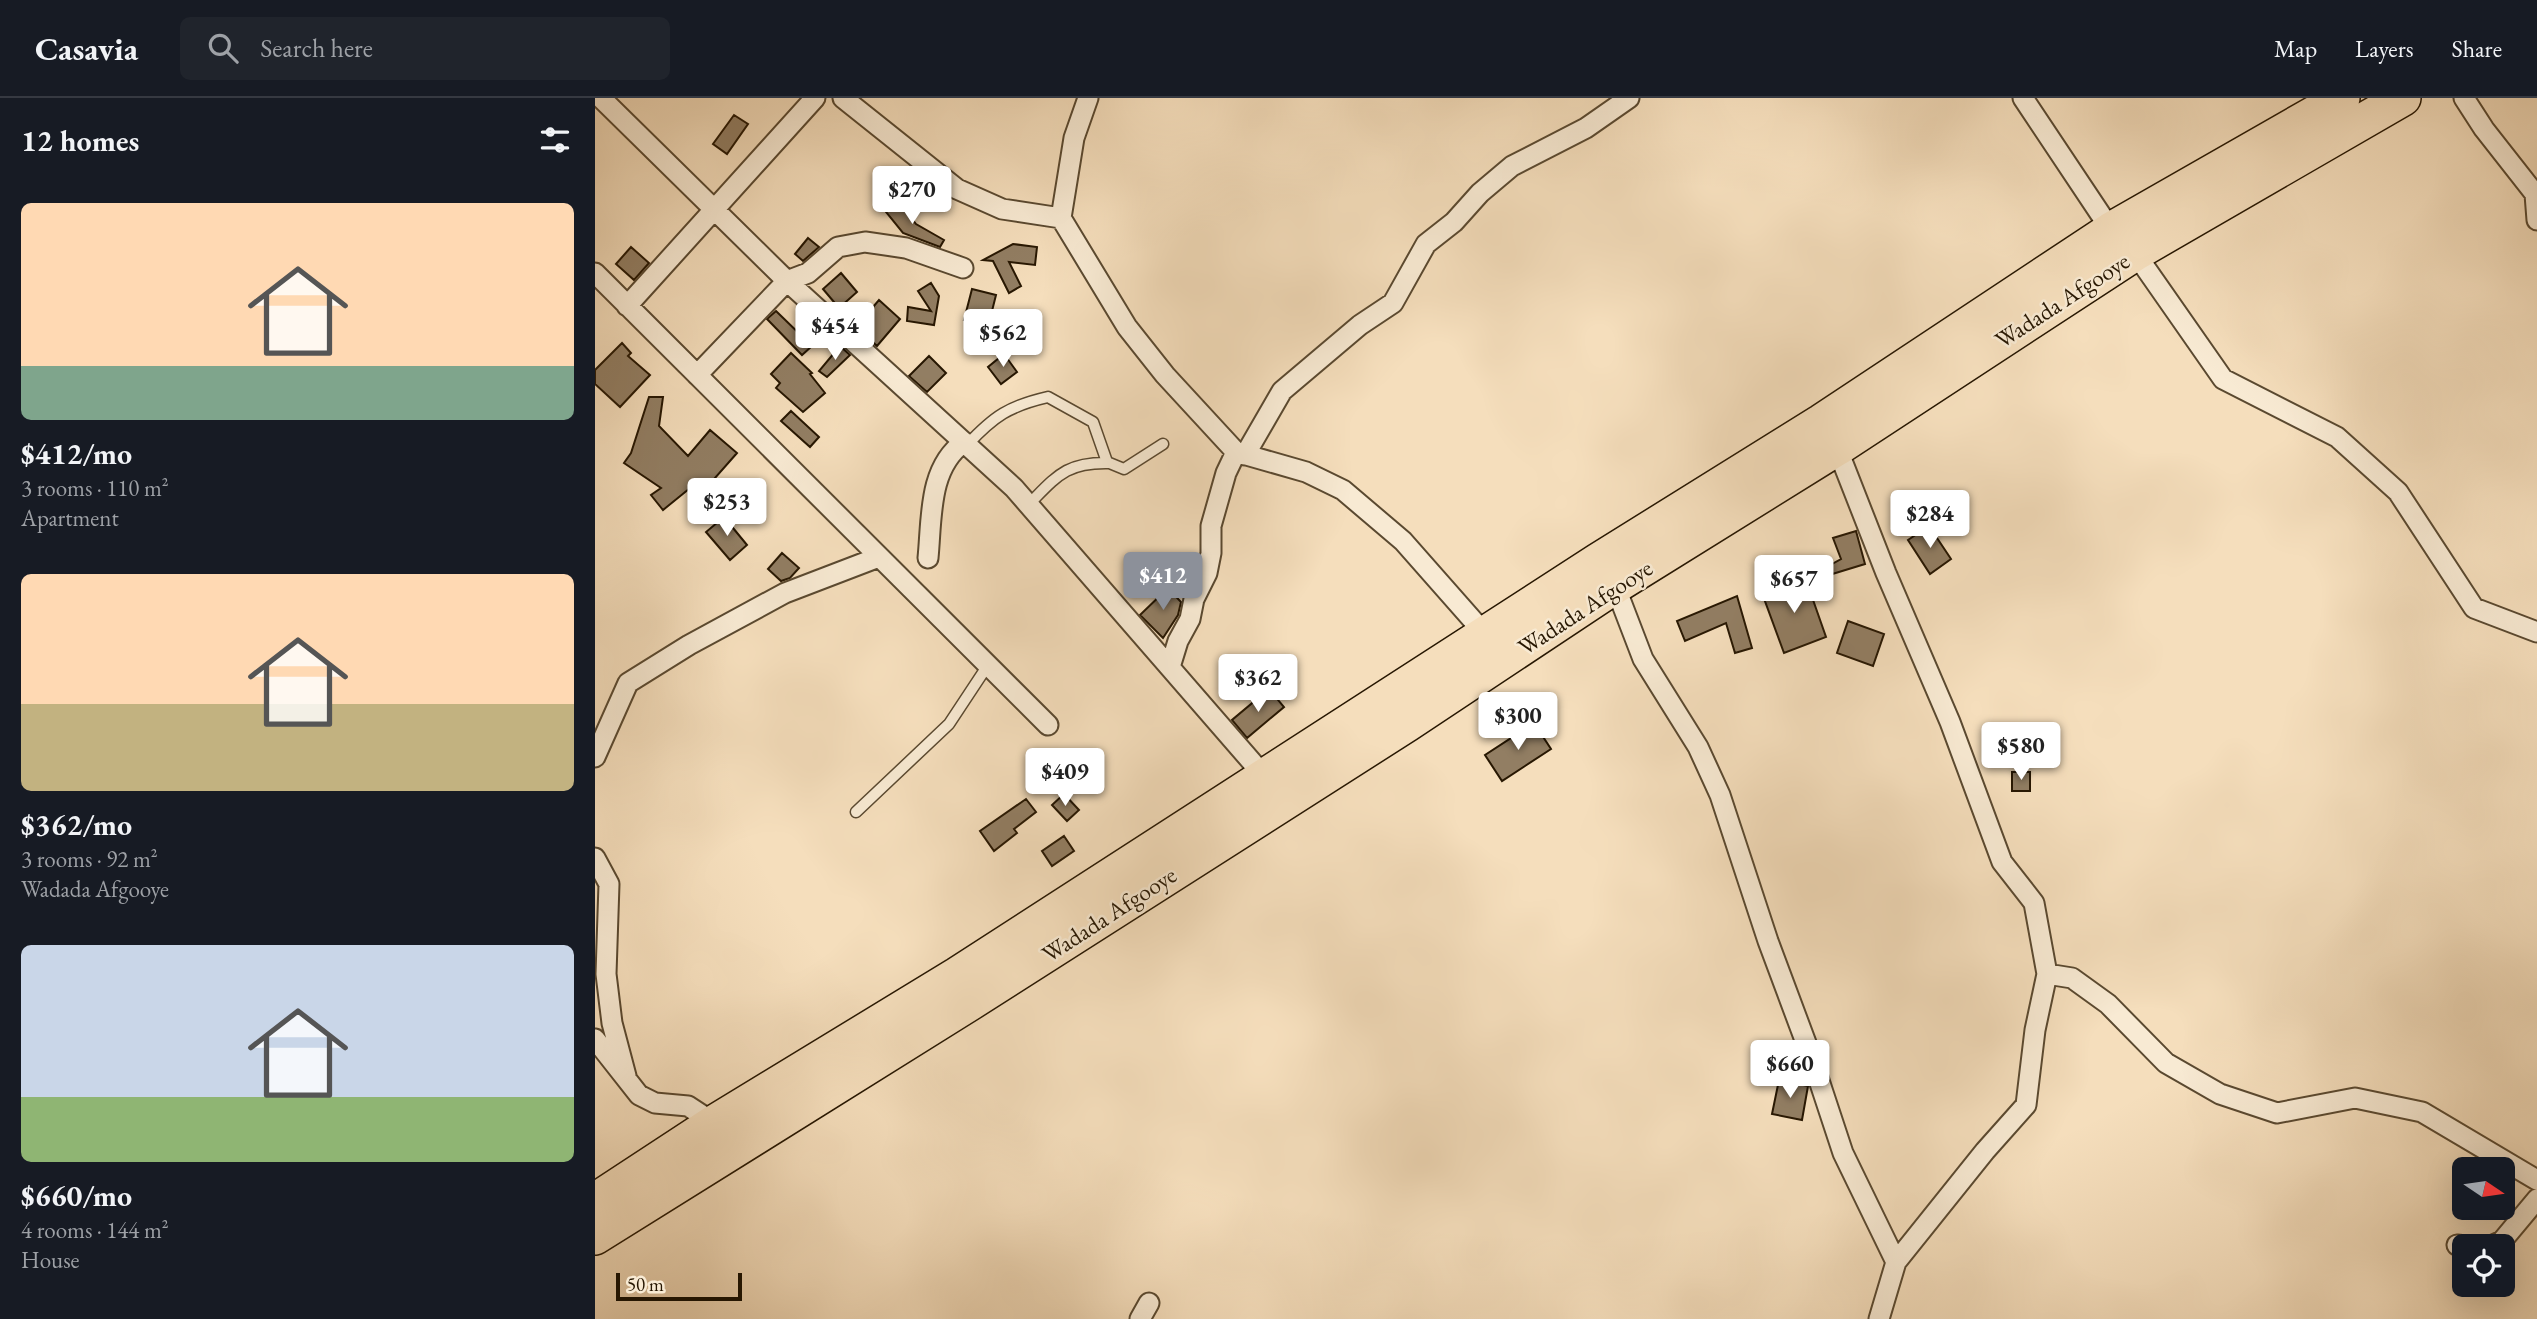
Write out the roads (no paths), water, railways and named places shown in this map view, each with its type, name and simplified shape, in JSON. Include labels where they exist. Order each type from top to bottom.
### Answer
[{"type":"highway","name":"Wadada Afgooye","points":[[595,1237],[973,1001],[1407,724],[1615,586],[1837,448],[2123,242],[2342,98]]},
{"type":"highway","name":"Wadada Afgooye","points":[[595,1200],[968,968],[1485,634],[1856,399],[2123,242],[2403,98]]},
{"type":"street","points":[[601,98],[787,281],[965,443],[1028,505],[1265,777]]},
{"type":"street","points":[[627,306],[815,98]]},
{"type":"street","points":[[843,98],[957,190],[1002,209],[1061,218]]},
{"type":"street","points":[[1088,98],[1074,138],[1061,218],[1127,327],[1165,375],[1240,454],[1306,472],[1343,490],[1403,541],[1485,634]]},
{"type":"street","points":[[1170,667],[1178,641],[1190,619],[1194,599],[1207,573],[1212,553],[1210,526],[1226,473],[1282,391],[1360,325],[1393,303],[1426,244],[1454,222],[1480,193],[1512,166],[1586,128],[1629,98]]},
{"type":"street","points":[[2023,98],[2223,379],[2336,437],[2398,492],[2474,608],[2537,632]]},
{"type":"street","points":[[2464,98],[2484,129],[2536,195],[2537,220]]},
{"type":"street","points":[[697,375],[787,281],[808,273],[838,247],[865,242],[906,248],[963,268]]},
{"type":"street","points":[[595,273],[1048,725]]},
{"type":"street","points":[[928,558],[937,479],[944,461],[965,443]]},
{"type":"street","points":[[1837,448],[1886,573],[1950,722],[2002,862],[2034,903],[2047,974],[2035,1030],[2026,1105],[1985,1151],[1896,1262],[1879,1319]]},
{"type":"street","points":[[595,757],[628,683],[689,645],[785,593],[879,557]]},
{"type":"street","points":[[1615,586],[1643,659],[1697,747],[1720,794],[1768,941],[1812,1059],[1843,1153],[1896,1262]]},
{"type":"street","points":[[595,859],[609,884],[607,974],[612,1023],[626,1076]]},
{"type":"street","points":[[2047,974],[2072,978],[2108,1004],[2166,1063],[2220,1094],[2277,1112],[2355,1098],[2422,1112],[2537,1181]]},
{"type":"street","points":[[595,1039],[639,1095],[655,1103],[688,1106],[715,1123]]},
{"type":"street","points":[[2509,1234],[2537,1199]]},
{"type":"lane","points":[[965,443],[991,419],[1024,402],[1048,397],[1093,422],[1109,463]]},
{"type":"lane","points":[[1028,505],[1061,471],[1084,462],[1109,463],[1124,469],[1163,444]]},
{"type":"lane","points":[[856,812],[949,724],[988,665]]}]
